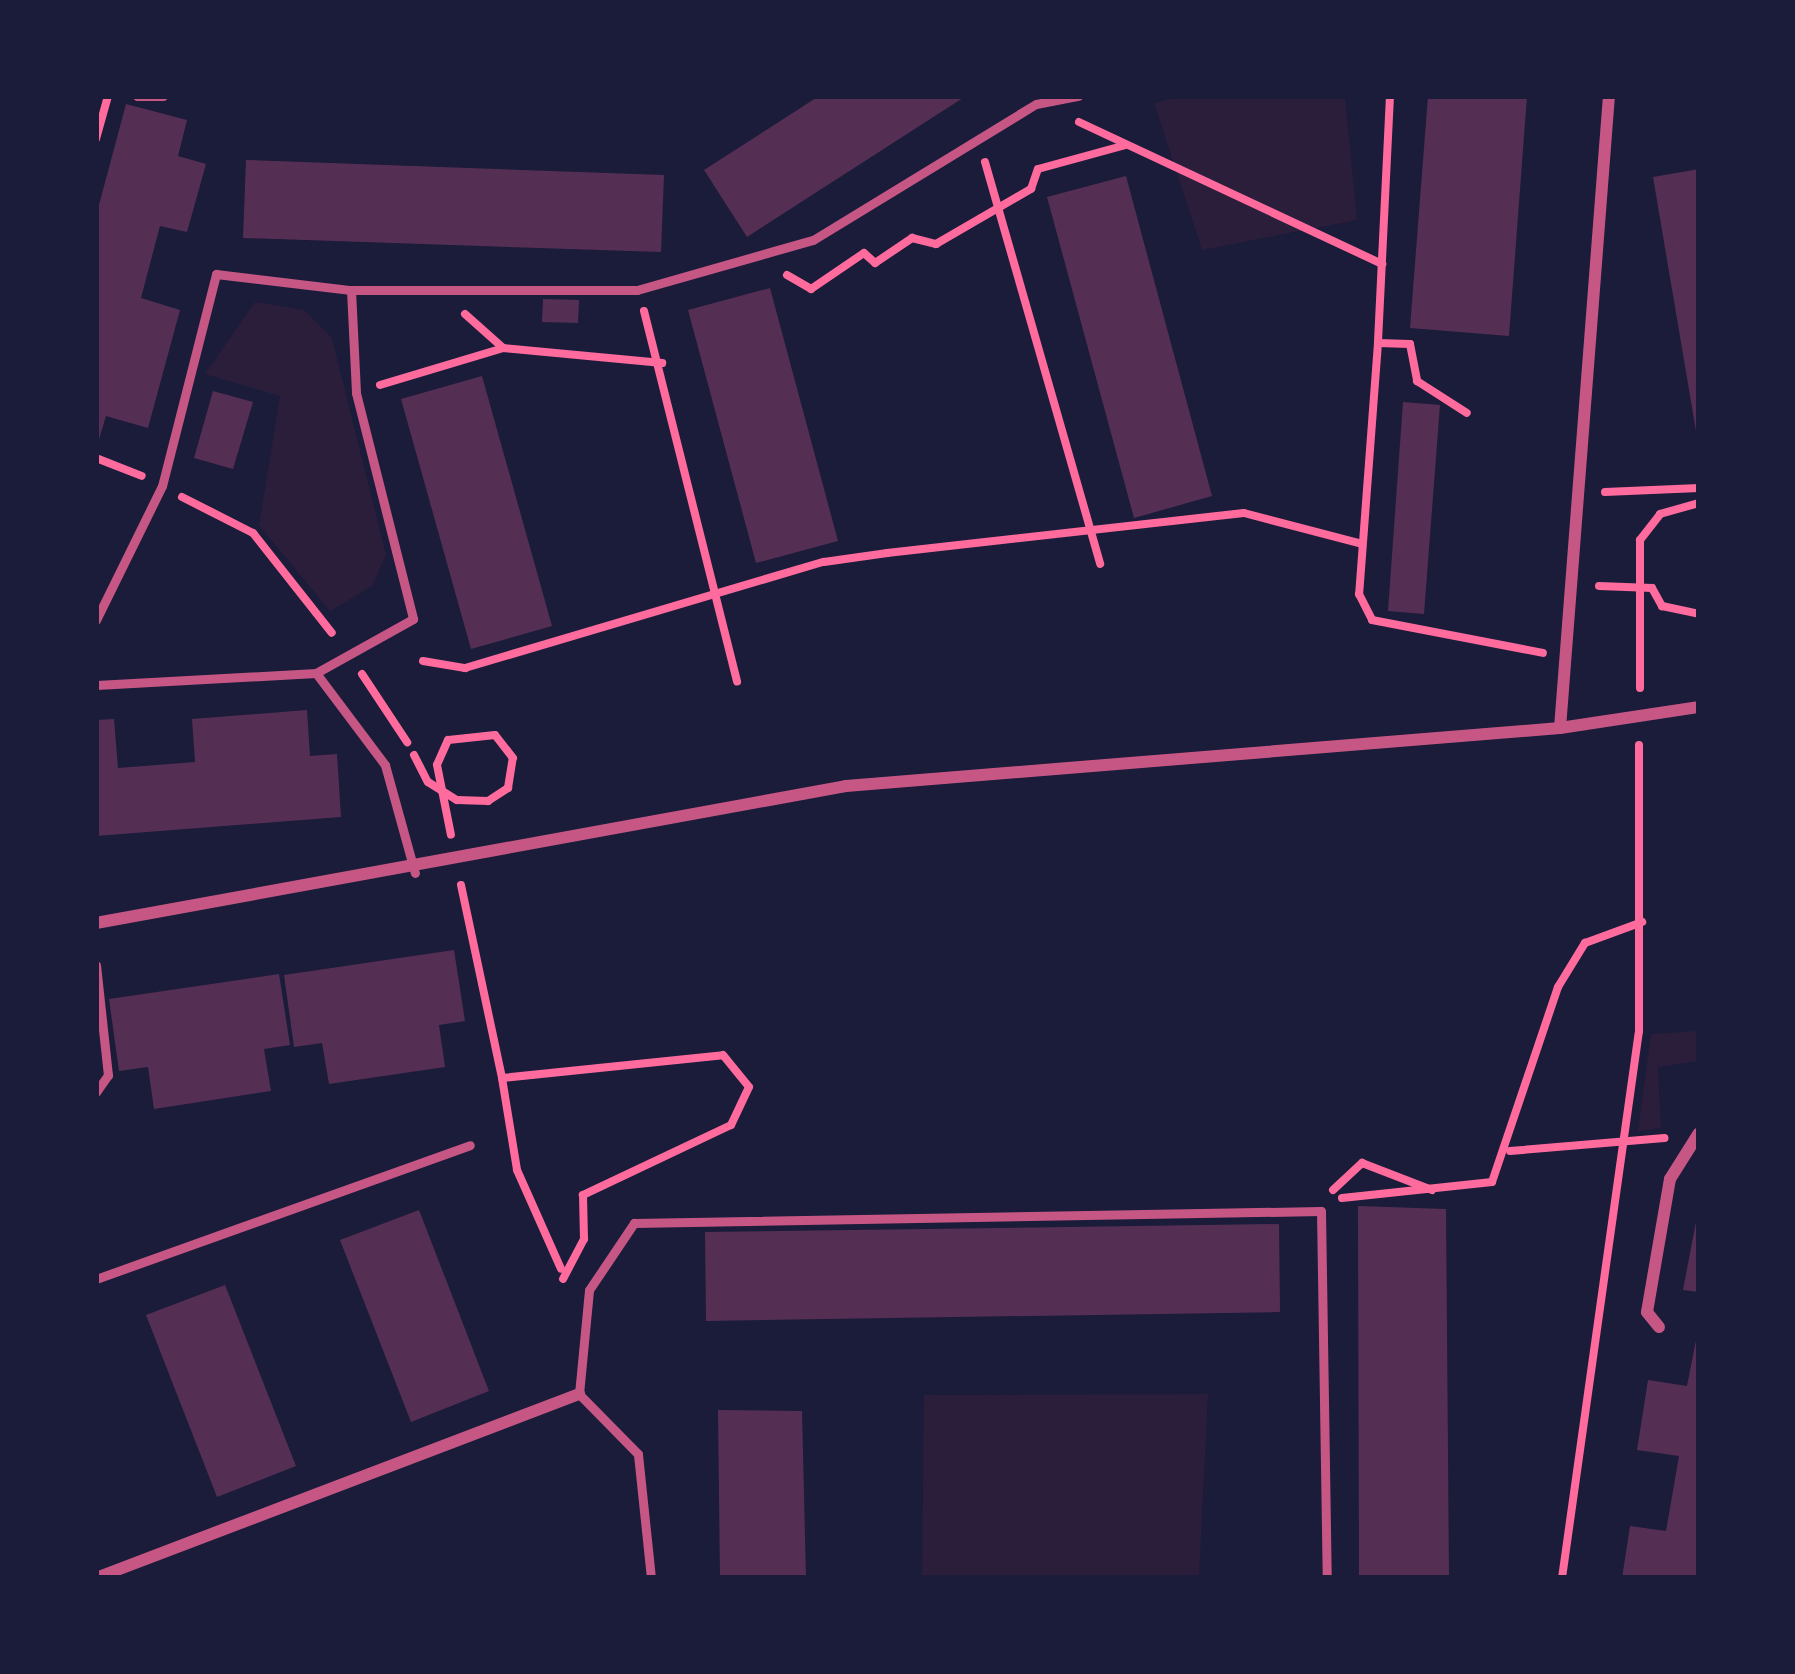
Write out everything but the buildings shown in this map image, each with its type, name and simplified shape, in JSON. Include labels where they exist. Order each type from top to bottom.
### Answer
[{"type":"street","points":[[1560,728],[1609,96]]},
{"type":"street","points":[[96,923],[415,873],[845,786],[1560,728],[1699,707]]},
{"type":"street","points":[[1659,1328],[1648,1312],[1670,1179],[1695,1135]]},
{"type":"street","points":[[96,1578],[580,1394]]},
{"type":"lane","points":[[137,96],[164,96]]},
{"type":"lane","points":[[96,620],[163,486],[216,274],[351,290],[637,290],[813,240],[1047,106],[1078,96]]},
{"type":"lane","points":[[96,685],[316,673],[353,659],[413,619],[356,393],[351,290]]},
{"type":"lane","points":[[316,673],[385,765],[415,873]]},
{"type":"lane","points":[[96,965],[108,1075],[96,1092]]},
{"type":"lane","points":[[96,1279],[470,1145]]},
{"type":"lane","points":[[651,1578],[638,1454],[580,1394],[590,1289],[634,1223],[1322,1211],[1327,1578]]},
{"type":"path","points":[[96,139],[108,96]]},
{"type":"path","points":[[1390,96],[1359,594],[1372,620],[1543,652]]},
{"type":"path","points":[[1047,106],[1382,264]]},
{"type":"path","points":[[978,144],[1100,564]]},
{"type":"path","points":[[772,251],[811,289],[865,254],[875,262],[912,238],[936,244],[1031,189],[1038,169],[1126,145]]},
{"type":"path","points":[[454,290],[471,326],[503,348]]},
{"type":"path","points":[[637,290],[662,363],[737,682]]},
{"type":"path","points":[[1378,344],[1410,344],[1417,381],[1467,412]]},
{"type":"path","points":[[356,393],[503,348],[662,363]]},
{"type":"path","points":[[96,458],[163,486],[253,533],[353,659],[428,782],[457,800]]},
{"type":"path","points":[[1578,494],[1699,488]]},
{"type":"path","points":[[1640,707],[1640,540],[1660,514],[1699,503]]},
{"type":"path","points":[[423,661],[465,668],[824,562],[1092,538],[1244,513],[1363,544]]},
{"type":"path","points":[[1571,585],[1652,588],[1662,605],[1699,614]]},
{"type":"path","points":[[1562,1578],[1624,1138],[1642,922],[1637,861],[1639,731]]},
{"type":"path","points":[[1354,1191],[1434,1191],[1492,1182],[1510,1151],[1558,987],[1585,944],[1642,922]]},
{"type":"path","points":[[495,1054],[517,1170],[562,1269],[565,1290]]},
{"type":"path","points":[[502,1078],[723,1055],[749,1088],[731,1125],[583,1195],[584,1238],[562,1269]]},
{"type":"path","points":[[1510,1151],[1695,1135]]},
{"type":"path","points":[[1322,1211],[1362,1163],[1434,1191]]},
{"type":"shaded area","points":[[1184,96],[1345,96],[1357,220],[1202,250],[1154,103]]},
{"type":"shaded area","points":[[255,302],[304,310],[332,338],[386,555],[372,586],[330,611],[259,525],[280,396],[205,374]]},
{"type":"shaded area","points":[[1699,1031],[1699,1061],[1658,1067],[1661,1128],[1638,1131],[1651,1034]]},
{"type":"shaded area","points":[[1208,1394],[1199,1578],[922,1578],[924,1395]]}]
